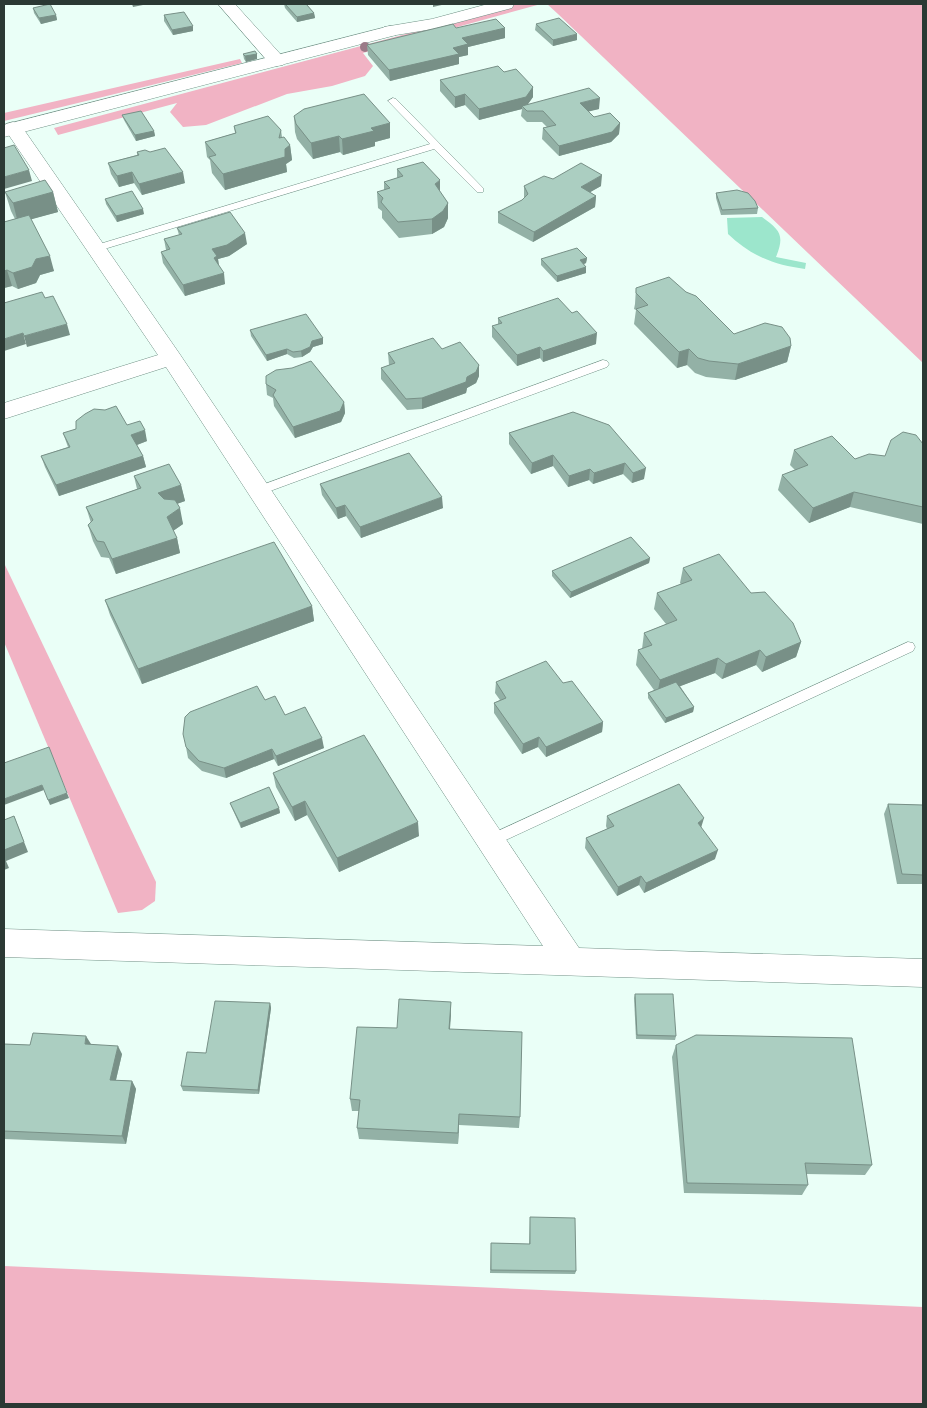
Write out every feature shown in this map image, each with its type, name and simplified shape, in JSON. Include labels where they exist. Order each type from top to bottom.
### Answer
[{"type":"street","points":[[226,4],[273,56]]},
{"type":"street","points":[[390,31],[423,14],[455,4]]},
{"type":"street","points":[[506,4],[433,24],[390,31],[273,56],[9,130],[97,248],[570,960]]},
{"type":"street","points":[[4,412],[171,358]]},
{"type":"street","points":[[4,943],[923,973]]},
{"type":"lane","points":[[393,101],[480,190]]},
{"type":"lane","points":[[97,248],[436,145]]},
{"type":"lane","points":[[258,491],[603,364]]},
{"type":"lane","points":[[490,841],[908,647]]},
{"type":"shaded area","points":[[518,4],[541,4],[363,53],[373,66],[365,76],[332,86],[287,94],[206,125],[183,127],[170,112],[177,103],[58,135],[54,128]]},
{"type":"shaded area","points":[[547,4],[923,4],[923,363],[558,14]]},
{"type":"shaded area","points":[[240,59],[242,63],[4,121],[4,113]]},
{"type":"shaded area","points":[[762,217],[779,234],[780,243],[776,257],[806,263],[805,269],[783,265],[754,254],[728,234],[727,218]]},
{"type":"shaded area","points":[[4,563],[156,882],[155,901],[142,910],[118,913],[4,642]]},
{"type":"shaded area","points":[[4,1266],[923,1307],[923,1404],[4,1404]]},
{"type":"building","points":[[50,4],[56,15],[39,18],[33,8]]},
{"type":"building","points":[[285,4],[306,4],[314,13],[297,17]]},
{"type":"building","points":[[184,12],[193,26],[172,30],[164,15]]},
{"type":"building","points":[[559,18],[577,34],[553,40],[536,24]]},
{"type":"building","points":[[496,19],[505,28],[462,38],[468,44],[453,48],[459,54],[389,70],[367,45],[453,24],[456,28]]},
{"type":"building","points":[[255,51],[257,54],[245,56],[243,54]]},
{"type":"building","points":[[498,66],[504,72],[516,69],[533,87],[526,97],[479,109],[465,94],[455,97],[440,80]]},
{"type":"building","points":[[589,88],[600,98],[580,103],[594,117],[610,113],[620,123],[612,132],[559,146],[543,128],[556,125],[543,111],[527,111],[522,106]]},
{"type":"building","points":[[364,94],[390,123],[371,128],[374,131],[342,139],[339,136],[311,143],[296,124],[294,116],[304,109]]},
{"type":"building","points":[[141,111],[154,131],[135,135],[122,115]]},
{"type":"building","points":[[268,116],[281,130],[279,138],[284,137],[290,145],[285,149],[285,157],[223,174],[209,157],[216,155],[205,142],[236,133],[234,126]]},
{"type":"building","points":[[14,145],[29,170],[4,177],[4,148]]},
{"type":"building","points":[[165,148],[183,172],[139,184],[132,172],[117,176],[108,163],[139,155],[137,152],[145,150],[150,152]]},
{"type":"building","points":[[423,162],[440,180],[435,184],[448,203],[443,211],[432,219],[398,222],[381,202],[383,198],[377,192],[390,188],[384,182],[403,176],[397,169]]},
{"type":"building","points":[[581,163],[602,175],[581,187],[596,196],[534,232],[498,212],[522,200],[528,194],[524,186],[544,176],[553,179]]},
{"type":"building","points":[[45,180],[53,192],[13,203],[5,192]]},
{"type":"building","points":[[737,190],[748,193],[758,208],[722,210],[716,193]]},
{"type":"building","points":[[132,191],[143,209],[116,216],[105,199]]},
{"type":"building","points":[[230,212],[245,233],[227,245],[212,249],[217,256],[214,258],[224,273],[183,285],[161,252],[170,249],[164,239],[182,234],[177,228]]},
{"type":"building","points":[[29,215],[50,256],[36,259],[32,267],[13,273],[7,270],[4,271],[4,222]]},
{"type":"building","points":[[577,248],[587,258],[580,260],[586,267],[557,276],[541,259]]},
{"type":"building","points":[[669,277],[686,292],[696,296],[734,334],[765,323],[782,327],[790,338],[791,346],[738,364],[698,358],[689,349],[679,352],[636,309],[648,305],[636,293],[636,288]]},
{"type":"building","points":[[42,292],[45,298],[53,296],[67,324],[24,336],[23,333],[4,339],[4,303]]},
{"type":"building","points":[[558,298],[572,313],[577,311],[597,333],[543,351],[540,347],[517,355],[492,326],[502,323],[498,318]]},
{"type":"building","points":[[306,314],[323,338],[312,341],[310,347],[301,351],[293,352],[287,349],[266,355],[250,330]]},
{"type":"building","points":[[433,338],[442,349],[460,342],[479,365],[476,372],[467,377],[466,382],[422,398],[406,399],[381,368],[395,363],[388,353]]},
{"type":"building","points":[[311,361],[344,402],[340,411],[293,427],[273,395],[276,390],[266,384],[266,376],[276,370],[292,368]]},
{"type":"building","points":[[116,406],[127,425],[140,421],[145,430],[131,435],[143,456],[56,485],[41,456],[70,447],[63,433],[76,429],[76,421],[85,414],[94,409],[105,410]]},
{"type":"building","points":[[573,412],[609,425],[646,468],[633,473],[625,463],[594,473],[590,469],[569,476],[553,455],[532,463],[509,433]]},
{"type":"building","points":[[903,432],[916,435],[923,444],[923,507],[854,492],[813,508],[782,475],[808,465],[794,450],[832,436],[855,459],[869,454],[885,456],[891,440]]},
{"type":"building","points":[[409,453],[442,497],[360,527],[345,505],[336,508],[320,484]]},
{"type":"building","points":[[169,464],[181,485],[158,493],[164,499],[175,500],[180,508],[167,517],[177,538],[112,559],[104,542],[97,541],[88,525],[93,520],[86,507],[141,488],[134,476]]},
{"type":"building","points":[[631,537],[650,558],[571,592],[552,571]]},
{"type":"building","points":[[274,542],[312,606],[138,669],[105,600]]},
{"type":"building","points":[[719,554],[751,593],[765,592],[793,623],[801,642],[766,657],[760,650],[726,664],[718,658],[660,680],[638,650],[652,645],[644,633],[677,620],[657,593],[692,580],[683,568]]},
{"type":"building","points":[[546,661],[563,683],[572,681],[603,722],[546,747],[539,737],[523,744],[494,703],[506,698],[496,682]]},
{"type":"building","points":[[676,682],[694,707],[666,718],[648,693]]},
{"type":"building","points":[[257,686],[265,700],[275,696],[285,715],[305,707],[322,738],[276,756],[272,749],[224,768],[199,761],[186,747],[183,734],[185,717],[190,712]]},
{"type":"building","points":[[364,735],[418,822],[337,858],[305,801],[292,807],[273,773]]},
{"type":"building","points":[[49,747],[67,793],[48,800],[42,785],[4,799],[4,763]]},
{"type":"building","points":[[679,784],[704,818],[698,823],[718,850],[646,883],[641,876],[618,887],[586,838],[614,826],[607,816]]},
{"type":"building","points":[[269,787],[279,808],[240,823],[230,803]]},
{"type":"building","points":[[888,804],[923,805],[923,875],[902,874]]},
{"type":"building","points":[[14,816],[24,842],[4,850],[4,820]]},
{"type":"building","points":[[635,994],[673,994],[676,1036],[637,1035]]},
{"type":"building","points":[[399,999],[451,1002],[449,1029],[522,1032],[520,1117],[459,1114],[458,1133],[357,1128],[360,1100],[350,1099],[357,1027],[397,1028]]},
{"type":"building","points":[[215,1001],[270,1003],[258,1090],[181,1086],[187,1052],[206,1053]]},
{"type":"building","points":[[33,1033],[86,1036],[85,1044],[118,1046],[110,1080],[132,1081],[122,1136],[4,1131],[4,1044],[30,1045]]},
{"type":"building","points":[[696,1035],[852,1038],[872,1165],[805,1163],[808,1185],[687,1183],[676,1045]]},
{"type":"building","points":[[530,1217],[575,1218],[576,1271],[491,1270],[491,1243],[530,1244]]}]
